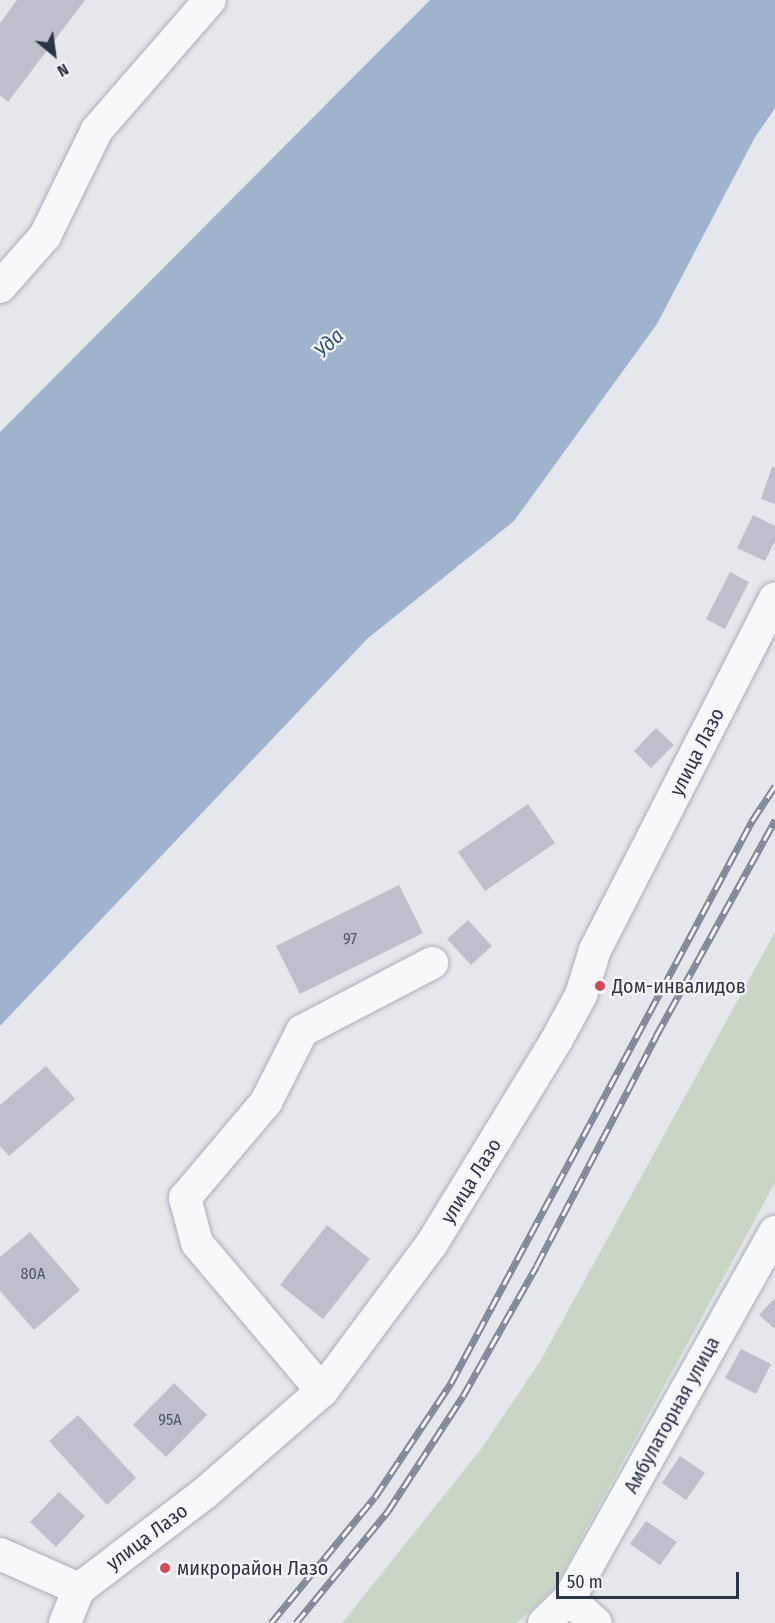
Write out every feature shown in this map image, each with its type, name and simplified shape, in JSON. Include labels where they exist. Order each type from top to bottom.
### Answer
[{"type":"street","points":[[0,287],[45,236],[97,130],[210,0]]},
{"type":"street","name":"улица Лазо","points":[[79,1589],[205,1493],[322,1391],[431,1245],[556,1041],[581,995],[595,950],[775,598]]},
{"type":"street","points":[[322,1391],[197,1243],[185,1198],[266,1102],[302,1031],[432,963]]},
{"type":"street","name":"Амбулаторная улица","points":[[544,1623],[569,1599],[775,1232]]},
{"type":"street","points":[[0,1554],[79,1589],[65,1623]]},
{"type":"street","points":[[569,1599],[596,1623]]},
{"type":"green space","points":[[775,932],[775,1183],[554,1588],[517,1623],[342,1623],[481,1449],[541,1360]]},
{"type":"water","name":"Уда","points":[[430,0],[775,0],[775,108],[754,139],[657,324],[514,521],[367,639],[0,1026],[0,432]]},
{"type":"building","points":[[17,0],[85,0],[8,102],[0,95],[0,23]]},
{"type":"building","points":[[772,467],[775,468],[775,504],[761,499]]},
{"type":"building","points":[[753,515],[775,526],[775,541],[765,561],[737,548]]},
{"type":"building","points":[[730,572],[749,582],[725,629],[706,619]]},
{"type":"building","points":[[656,728],[674,745],[651,768],[634,751]]},
{"type":"building","points":[[528,804],[555,843],[485,891],[458,852]]},
{"type":"building","points":[[399,885],[423,933],[300,994],[276,946]]},
{"type":"building","points":[[468,920],[492,946],[471,965],[447,939]]},
{"type":"building","points":[[46,1066],[75,1099],[9,1156],[0,1146],[0,1105]]},
{"type":"building","points":[[327,1225],[370,1259],[323,1319],[280,1285]]},
{"type":"building","points":[[30,1232],[80,1290],[34,1330],[0,1291],[0,1257]]},
{"type":"building","points":[[775,1298],[775,1329],[759,1315]]},
{"type":"building","points":[[741,1349],[771,1364],[756,1394],[725,1378]]},
{"type":"building","points":[[174,1383],[207,1415],[166,1457],[133,1425]]},
{"type":"building","points":[[78,1415],[136,1478],[107,1505],[49,1441]]},
{"type":"building","points":[[680,1456],[705,1473],[686,1500],[662,1483]]},
{"type":"building","points":[[59,1492],[85,1516],[56,1547],[30,1522]]},
{"type":"building","points":[[646,1521],[677,1542],[660,1565],[630,1544]]},
{"type":"railway","points":[[271,1623],[375,1497],[451,1383],[752,821],[775,786]]},
{"type":"railway","points":[[296,1623],[388,1511],[463,1396],[537,1265],[656,1036],[775,820]]},
{"type":"place","name":"Дом-инвалидов","points":[[600,986]]},
{"type":"place","name":"микрорайон Лазо","points":[[165,1568]]}]
